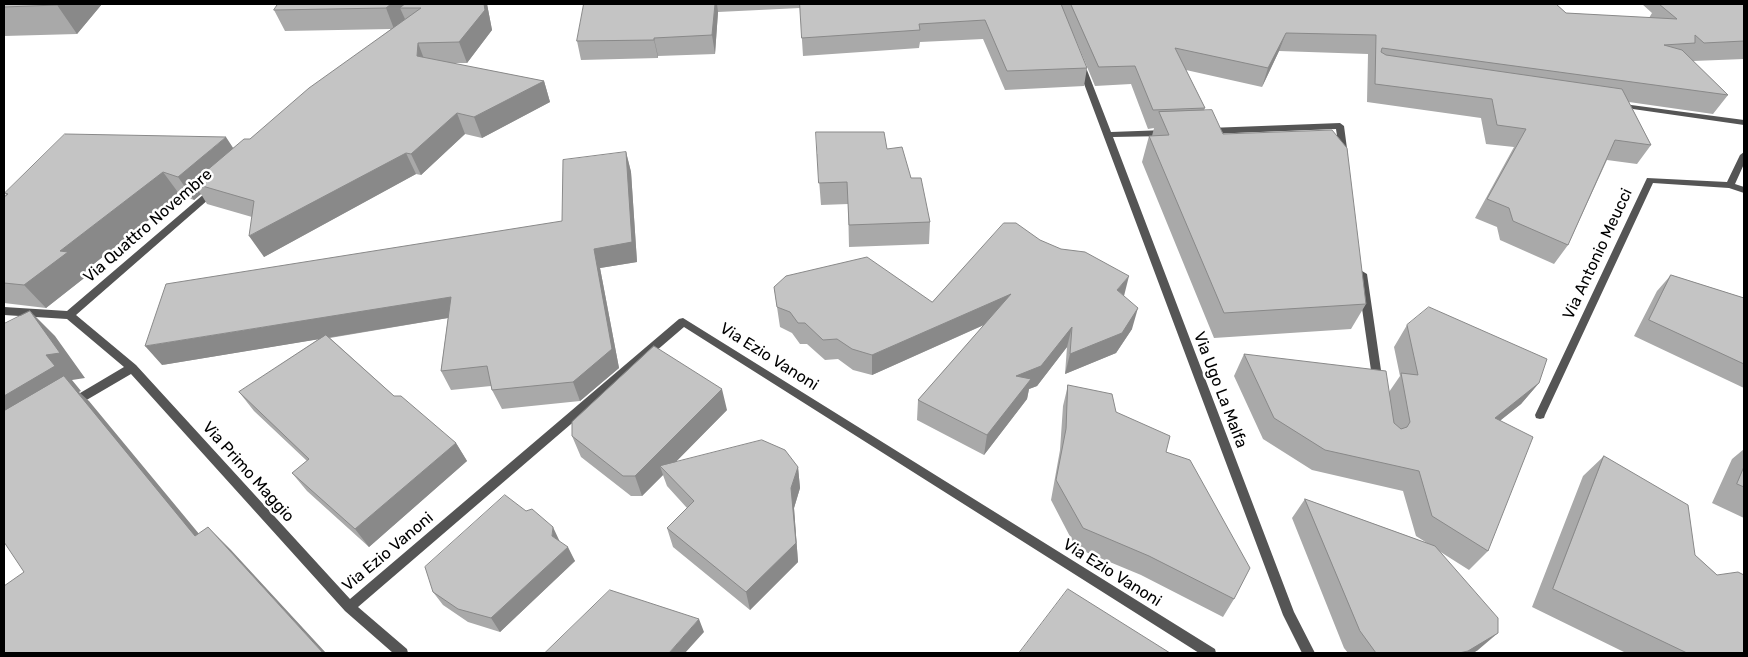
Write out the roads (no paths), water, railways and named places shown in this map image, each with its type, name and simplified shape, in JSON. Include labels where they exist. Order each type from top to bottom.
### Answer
[{"type":"street","name":"Via Ugo La Malfa","points":[[1077,56],[1289,614],[1309,653]]},
{"type":"street","points":[[1609,103],[1744,123]]},
{"type":"street","points":[[1195,132],[1340,126],[1345,165]]},
{"type":"street","points":[[1108,135],[1176,133]]},
{"type":"street","points":[[1730,185],[1744,155]]},
{"type":"street","name":"Via Antonio Meucci","points":[[1540,415],[1650,180],[1730,185],[1744,190]]},
{"type":"street","name":"Via Quattro Novembre","points":[[68,315],[219,185]]},
{"type":"street","points":[[1360,261],[1380,395]]},
{"type":"street","points":[[4,311],[68,315]]},
{"type":"street","name":"Via Primo Maggio","points":[[68,315],[132,368],[349,607],[402,653]]},
{"type":"street","name":"Via Ezio Vanoni","points":[[349,607],[683,322],[1210,653]]},
{"type":"street","points":[[63,409],[132,368]]}]
